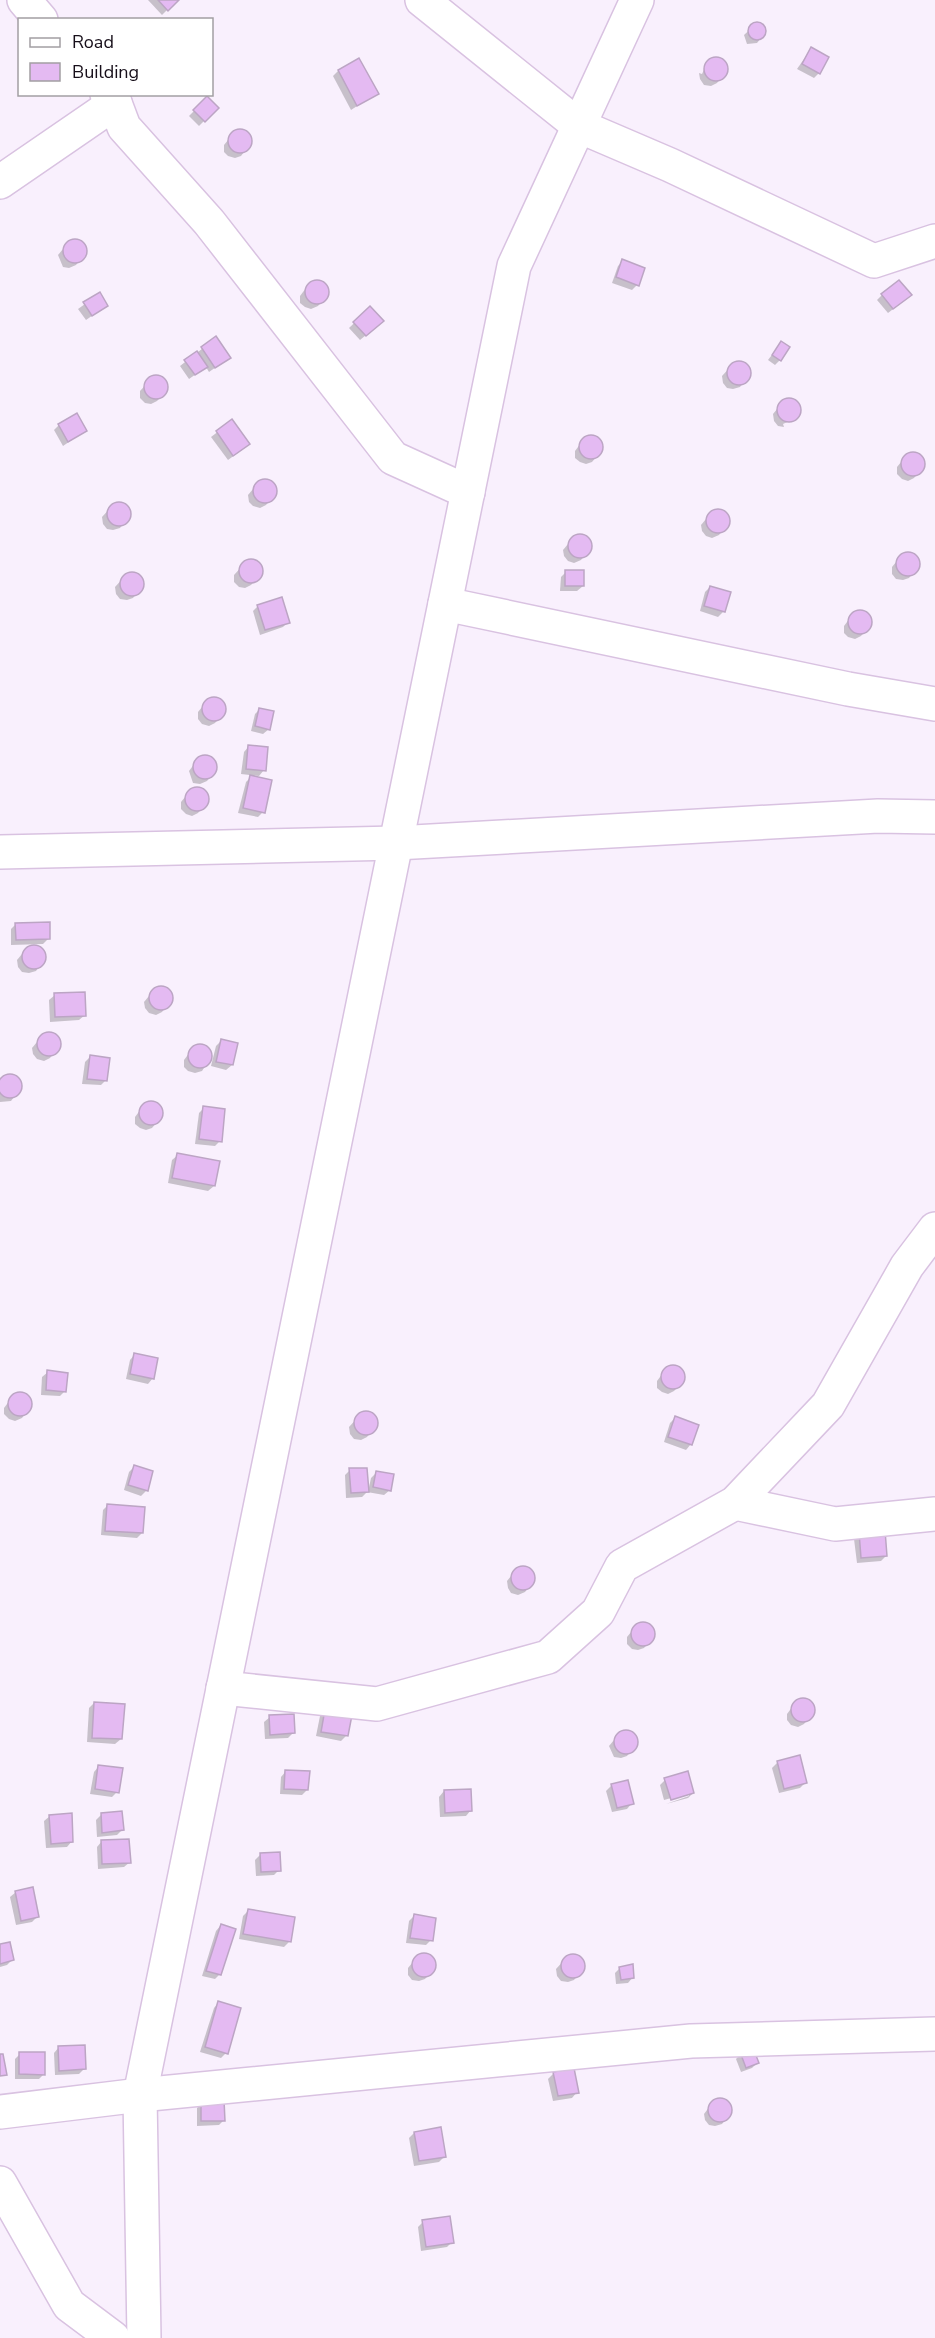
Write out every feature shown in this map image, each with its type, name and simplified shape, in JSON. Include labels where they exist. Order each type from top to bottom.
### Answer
[{"type":"street","points":[[24,0],[39,18]]},
{"type":"street","points":[[422,0],[579,126],[670,165],[874,261],[935,241]]},
{"type":"street","points":[[144,2338],[140,2095],[514,266],[637,0]]},
{"type":"street","points":[[0,182],[111,99],[124,127],[209,222],[393,458],[468,492]]},
{"type":"street","points":[[445,604],[848,689],[935,704]]},
{"type":"street","points":[[0,852],[396,843],[878,816],[935,817]]},
{"type":"street","points":[[223,1688],[377,1704],[548,1657],[598,1612],[622,1566],[735,1503],[828,1405],[907,1266],[935,1229]]},
{"type":"street","points":[[735,1503],[835,1524],[935,1514]]},
{"type":"street","points":[[0,2112],[140,2095],[691,2041],[935,2034]]},
{"type":"street","points":[[0,2183],[69,2305],[114,2338]]},
{"type":"building","points":[[158,0],[179,0],[168,11]]},
{"type":"building","points":[[757,22],[765,27],[766,31],[761,39],[757,40],[749,35],[748,31],[753,23]]},
{"type":"building","points":[[811,47],[829,57],[820,74],[802,64]]},
{"type":"building","points":[[716,57],[721,58],[727,64],[727,74],[721,80],[716,81],[711,80],[705,74],[704,69],[705,64],[711,58]]},
{"type":"building","points":[[359,58],[379,94],[357,106],[338,70]]},
{"type":"building","points":[[207,96],[219,108],[205,122],[193,110]]},
{"type":"building","points":[[240,129],[245,130],[251,136],[251,146],[245,152],[240,153],[235,152],[229,146],[228,141],[229,136],[235,130]]},
{"type":"building","points":[[75,239],[80,240],[86,246],[86,256],[80,262],[75,263],[70,262],[64,256],[63,251],[64,246],[70,240]]},
{"type":"building","points":[[622,259],[645,268],[639,286],[616,277]]},
{"type":"building","points":[[317,280],[322,281],[328,287],[328,297],[322,303],[317,304],[312,303],[306,297],[305,292],[306,287],[312,281]]},
{"type":"building","points":[[899,280],[912,295],[893,309],[881,294]]},
{"type":"building","points":[[100,292],[108,306],[92,316],[83,302]]},
{"type":"building","points":[[370,306],[384,321],[366,336],[353,322]]},
{"type":"building","points":[[216,336],[231,358],[215,368],[201,347]]},
{"type":"building","points":[[781,341],[790,347],[781,361],[772,355]]},
{"type":"building","points":[[197,351],[208,367],[195,375],[184,360]]},
{"type":"building","points":[[739,361],[744,362],[750,368],[750,378],[744,384],[739,385],[734,384],[728,378],[727,373],[728,368],[734,362]]},
{"type":"building","points":[[156,375],[161,376],[167,382],[167,392],[161,398],[156,399],[151,398],[145,392],[144,387],[145,382],[151,376]]},
{"type":"building","points":[[789,398],[794,399],[800,405],[800,415],[794,421],[789,422],[784,421],[778,415],[777,410],[778,405],[784,399]]},
{"type":"building","points":[[77,413],[87,431],[68,442],[58,424]]},
{"type":"building","points":[[232,419],[250,444],[233,456],[216,431]]},
{"type":"building","points":[[591,435],[596,436],[602,442],[602,452],[596,458],[591,459],[586,458],[580,452],[579,447],[580,442],[586,436]]},
{"type":"building","points":[[913,452],[918,453],[924,459],[924,469],[918,475],[913,476],[908,475],[902,469],[901,464],[902,459],[908,453]]},
{"type":"building","points":[[265,479],[270,480],[276,486],[276,496],[270,502],[265,503],[260,502],[254,496],[253,491],[254,486],[260,480]]},
{"type":"building","points":[[119,502],[124,503],[130,509],[130,519],[124,525],[119,526],[114,525],[108,519],[107,514],[108,509],[114,503]]},
{"type":"building","points":[[718,509],[723,510],[729,516],[729,526],[723,532],[718,533],[713,532],[707,526],[706,521],[707,516],[713,510]]},
{"type":"building","points":[[580,534],[585,535],[591,541],[591,551],[585,557],[580,558],[575,557],[569,551],[568,546],[569,541],[575,535]]},
{"type":"building","points":[[908,552],[916,556],[920,564],[916,572],[908,576],[900,572],[896,564],[900,556]]},
{"type":"building","points":[[251,559],[256,560],[262,566],[262,576],[256,582],[251,583],[246,582],[240,576],[239,571],[240,566],[246,560]]},
{"type":"building","points":[[565,570],[584,570],[584,586],[565,586]]},
{"type":"building","points":[[132,572],[137,573],[143,579],[143,589],[137,595],[132,596],[127,595],[121,589],[120,584],[121,579],[127,573]]},
{"type":"building","points":[[710,586],[731,592],[725,612],[704,606]]},
{"type":"building","points":[[282,597],[290,623],[265,630],[257,605]]},
{"type":"building","points":[[860,610],[865,611],[871,617],[871,627],[865,633],[860,634],[855,633],[849,627],[848,622],[849,617],[855,611]]},
{"type":"building","points":[[214,697],[219,698],[225,704],[225,714],[219,720],[214,721],[209,720],[203,714],[202,709],[203,704],[209,698]]},
{"type":"building","points":[[259,708],[274,711],[270,730],[255,726]]},
{"type":"building","points":[[248,745],[268,747],[266,771],[246,769]]},
{"type":"building","points":[[205,755],[210,756],[216,762],[216,772],[210,778],[205,779],[200,778],[194,772],[193,767],[194,762],[200,756]]},
{"type":"building","points":[[250,775],[272,780],[265,813],[243,808]]},
{"type":"building","points":[[197,787],[202,788],[208,794],[208,804],[202,810],[197,811],[192,810],[186,804],[185,799],[186,794],[192,788]]},
{"type":"building","points":[[50,922],[50,939],[16,940],[15,923]]},
{"type":"building","points":[[34,945],[39,946],[45,952],[45,962],[39,968],[34,969],[29,968],[23,962],[22,957],[23,952],[29,946]]},
{"type":"building","points":[[161,986],[166,987],[172,993],[172,1003],[166,1009],[161,1010],[156,1009],[150,1003],[149,998],[150,993],[156,987]]},
{"type":"building","points":[[85,992],[86,1016],[55,1017],[54,993]]},
{"type":"building","points":[[49,1032],[54,1033],[60,1039],[60,1049],[54,1055],[49,1056],[44,1055],[38,1049],[37,1044],[38,1039],[44,1033]]},
{"type":"building","points":[[221,1039],[238,1043],[233,1065],[216,1062]]},
{"type":"building","points":[[200,1044],[205,1045],[211,1051],[211,1061],[205,1067],[200,1068],[195,1067],[189,1061],[188,1056],[189,1051],[195,1045]]},
{"type":"building","points":[[90,1055],[110,1058],[107,1081],[87,1079]]},
{"type":"building","points":[[6,1075],[14,1075],[21,1082],[21,1090],[14,1097],[6,1097],[-1,1090],[-1,1082]]},
{"type":"building","points":[[151,1101],[156,1102],[162,1108],[162,1118],[156,1124],[151,1125],[146,1124],[140,1118],[139,1113],[140,1108],[146,1102]]},
{"type":"building","points":[[203,1106],[225,1109],[222,1142],[199,1139]]},
{"type":"building","points":[[177,1153],[220,1161],[215,1186],[172,1178]]},
{"type":"building","points":[[134,1353],[158,1358],[154,1379],[130,1374]]},
{"type":"building","points":[[673,1365],[678,1366],[684,1372],[684,1382],[678,1388],[673,1389],[668,1388],[662,1382],[661,1377],[662,1372],[668,1366]]},
{"type":"building","points":[[47,1370],[68,1373],[66,1392],[46,1390]]},
{"type":"building","points":[[20,1392],[25,1393],[31,1399],[31,1409],[25,1415],[20,1416],[15,1415],[9,1409],[8,1404],[9,1399],[15,1393]]},
{"type":"building","points":[[366,1411],[371,1412],[377,1418],[377,1428],[371,1434],[366,1435],[361,1434],[355,1428],[354,1423],[355,1418],[361,1412]]},
{"type":"building","points":[[675,1416],[699,1425],[692,1445],[668,1437]]},
{"type":"building","points":[[134,1465],[153,1471],[148,1491],[128,1485]]},
{"type":"building","points":[[349,1468],[367,1468],[369,1492],[351,1493]]},
{"type":"building","points":[[376,1471],[394,1474],[391,1491],[373,1487]]},
{"type":"building","points":[[107,1504],[145,1507],[143,1533],[105,1531]]},
{"type":"building","points":[[885,1530],[887,1556],[861,1558],[859,1532]]},
{"type":"building","points":[[523,1566],[528,1567],[534,1573],[534,1583],[528,1589],[523,1590],[518,1589],[512,1583],[511,1578],[512,1573],[518,1567]]},
{"type":"building","points":[[643,1622],[648,1623],[654,1629],[654,1639],[648,1645],[643,1646],[638,1645],[632,1639],[631,1634],[632,1629],[638,1623]]},
{"type":"building","points":[[803,1698],[808,1699],[814,1705],[814,1715],[808,1721],[803,1722],[798,1721],[792,1715],[791,1710],[792,1705],[798,1699]]},
{"type":"building","points":[[94,1702],[125,1704],[122,1739],[92,1738]]},
{"type":"building","points":[[325,1709],[352,1715],[348,1736],[321,1732]]},
{"type":"building","points":[[294,1714],[295,1733],[270,1735],[269,1715]]},
{"type":"building","points":[[626,1730],[631,1731],[637,1737],[637,1747],[631,1753],[626,1754],[621,1753],[615,1747],[614,1742],[615,1737],[621,1731]]},
{"type":"building","points":[[800,1755],[807,1783],[784,1789],[777,1761]]},
{"type":"building","points":[[98,1765],[123,1768],[119,1793],[95,1789]]},
{"type":"building","points":[[285,1770],[310,1771],[308,1790],[284,1789]]},
{"type":"building","points":[[688,1771],[694,1793],[671,1800],[664,1778]]},
{"type":"building","points":[[628,1780],[634,1804],[617,1808],[611,1784]]},
{"type":"building","points":[[471,1789],[472,1811],[445,1813],[444,1790]]},
{"type":"building","points":[[122,1811],[124,1830],[102,1833],[101,1813]]},
{"type":"building","points":[[72,1813],[73,1842],[51,1844],[49,1815]]},
{"type":"building","points":[[129,1839],[131,1863],[102,1864],[101,1840]]},
{"type":"building","points":[[280,1852],[281,1871],[261,1872],[260,1853]]},
{"type":"building","points":[[33,1887],[39,1917],[21,1921],[15,1891]]},
{"type":"building","points":[[248,1909],[295,1917],[291,1942],[243,1934]]},
{"type":"building","points":[[414,1914],[436,1918],[433,1941],[410,1938]]},
{"type":"building","points":[[221,1924],[236,1929],[221,1975],[206,1971]]},
{"type":"building","points":[[10,1942],[14,1960],[0,1964],[0,1944]]},
{"type":"building","points":[[424,1953],[429,1954],[435,1960],[435,1970],[429,1976],[424,1977],[419,1976],[413,1970],[412,1965],[413,1960],[419,1954]]},
{"type":"building","points":[[573,1954],[578,1955],[584,1961],[584,1971],[578,1977],[573,1978],[568,1977],[562,1971],[561,1966],[562,1961],[568,1955]]},
{"type":"building","points":[[633,1964],[634,1978],[621,1980],[619,1967]]},
{"type":"building","points":[[218,2001],[241,2008],[228,2054],[205,2047]]},
{"type":"building","points":[[85,2045],[86,2069],[59,2071],[58,2046]]},
{"type":"building","points":[[753,2048],[759,2063],[746,2068],[740,2052]]},
{"type":"building","points":[[19,2052],[45,2052],[45,2075],[19,2074]]},
{"type":"building","points":[[0,2054],[3,2054],[7,2075],[0,2076]]},
{"type":"building","points":[[574,2068],[579,2093],[558,2096],[553,2072]]},
{"type":"building","points":[[720,2098],[725,2099],[731,2105],[731,2115],[725,2121],[720,2122],[715,2121],[709,2115],[708,2110],[709,2105],[715,2099]]},
{"type":"building","points":[[224,2100],[225,2121],[201,2121],[201,2101]]},
{"type":"building","points":[[441,2127],[446,2157],[419,2161],[414,2132]]},
{"type":"building","points":[[450,2216],[454,2243],[426,2247],[422,2220]]}]
